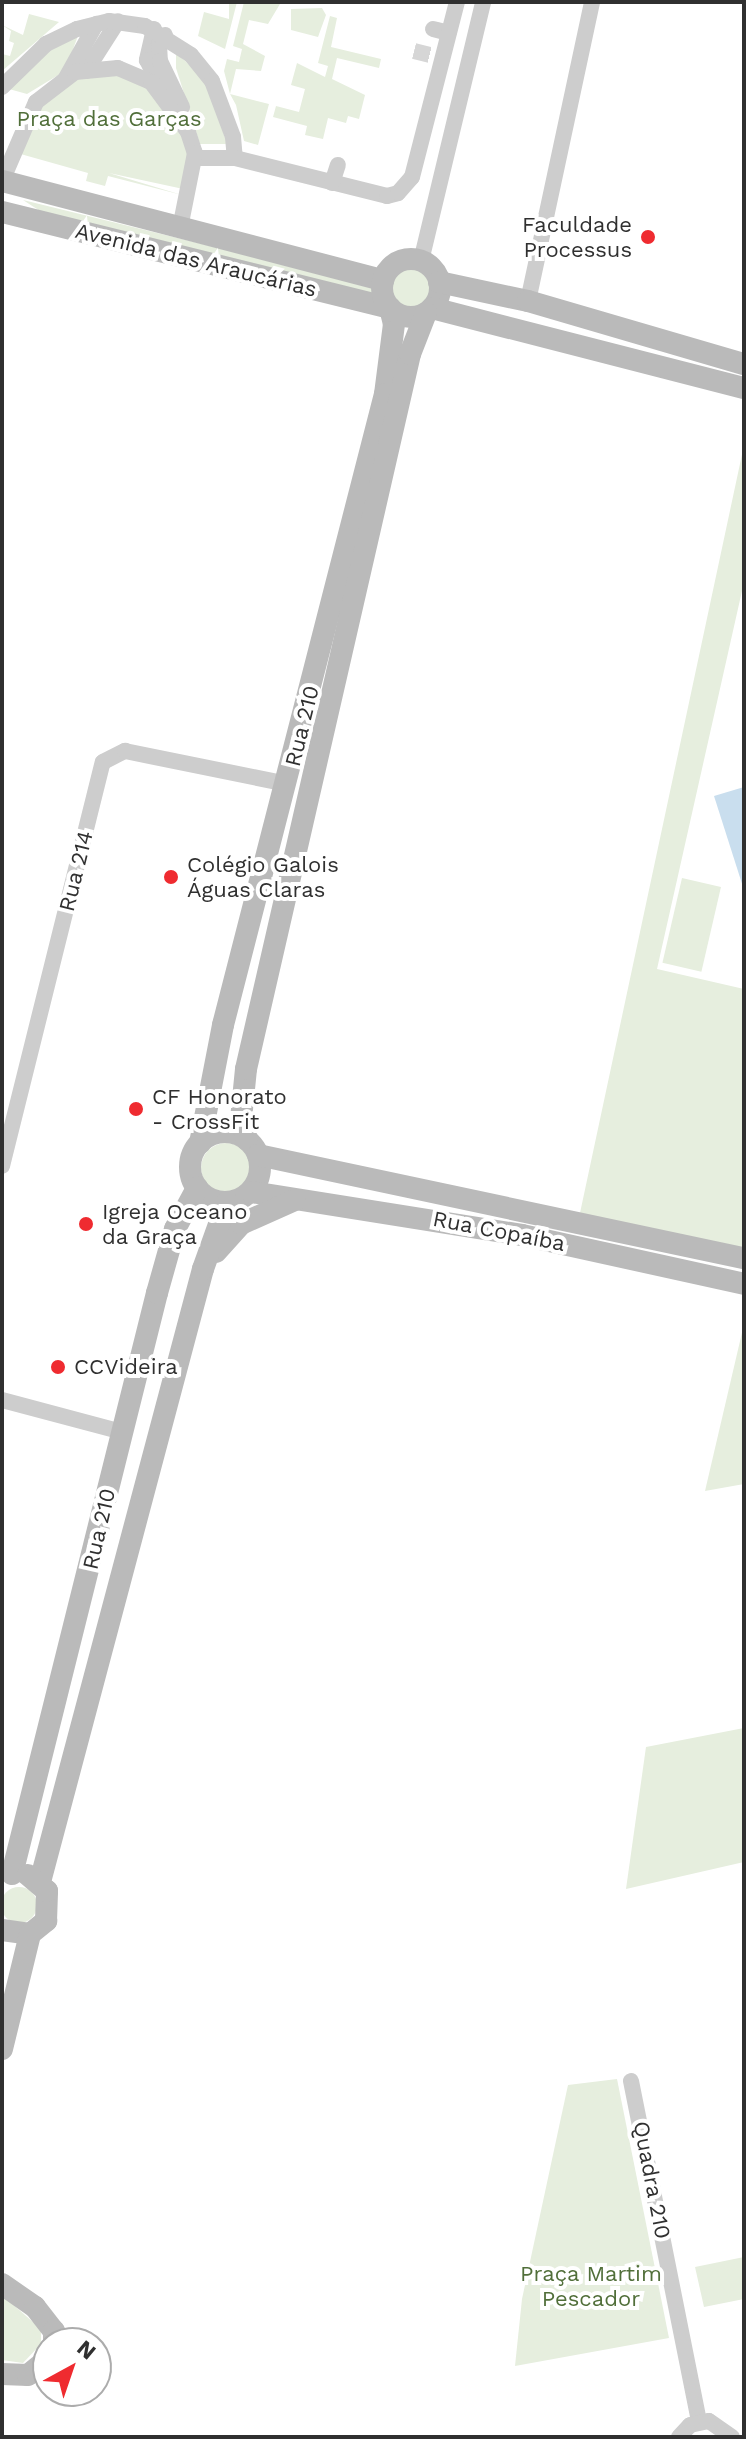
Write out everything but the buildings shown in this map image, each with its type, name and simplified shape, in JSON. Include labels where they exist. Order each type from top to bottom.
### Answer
[{"type":"main road","name":"Avenida das Araucárias","points":[[2,181],[383,280]]},
{"type":"main road","name":"Avenida das Araucárias","points":[[2,212],[390,308]]},
{"type":"main road","points":[[744,364],[528,301],[439,282],[421,261],[393,265],[383,280],[390,308],[407,317],[429,311],[744,388]]},
{"type":"main road","points":[[429,311],[439,282]]},
{"type":"main road","name":"Rua 210","points":[[200,1143],[207,1091],[388,382],[394,352],[390,308]]},
{"type":"main road","name":"Rua 210","points":[[253,1148],[241,1119],[246,1069],[410,354],[429,311]]},
{"type":"main road","points":[[707,379],[716,370],[714,357]]},
{"type":"main road","points":[[246,1069],[258,1130],[299,1163]]},
{"type":"main road","points":[[223,1132],[253,1148],[260,1174],[251,1192],[227,1202],[197,1188],[190,1165],[200,1143],[223,1132]]},
{"type":"main road","name":"Rua Copaíba","points":[[253,1148],[299,1163],[531,1213],[595,1238],[744,1284]]},
{"type":"main road","name":"Rua 210","points":[[7,1877],[175,1229],[197,1188]]},
{"type":"main road","name":"Rua Copaíba","points":[[251,1192],[522,1235],[595,1238],[744,1258]]},
{"type":"main road","points":[[203,1269],[241,1224],[301,1198]]},
{"type":"main road","name":"Rua 210","points":[[40,1882],[203,1269],[227,1202]]},
{"type":"main road","points":[[2,2049],[30,1934],[50,1911],[40,1882],[7,1877]]},
{"type":"main road","points":[[2,1930],[30,1934]]},
{"type":"main road","points":[[2,2284],[35,2307],[51,2327]]},
{"type":"main road","points":[[2,2374],[28,2375],[32,2372]]},
{"type":"street","points":[[195,158],[235,158],[387,196],[406,187],[440,36],[457,2]]},
{"type":"street","points":[[421,261],[483,2]]},
{"type":"street","points":[[528,301],[592,2]]},
{"type":"street","points":[[2,181],[36,102],[76,74],[108,22]]},
{"type":"street","points":[[2,87],[46,44],[108,22],[165,35],[212,81],[235,158]]},
{"type":"street","points":[[165,35],[172,68],[166,75],[195,134],[191,140]]},
{"type":"street","points":[[165,35],[146,48],[149,70],[191,140],[195,158],[180,228]]},
{"type":"street","points":[[76,74],[126,70],[151,82],[171,103]]},
{"type":"street","points":[[337,184],[342,166]]},
{"type":"street","name":"Rua 214","points":[[2,1166],[103,762],[125,751],[287,784]]},
{"type":"street","points":[[2,1400],[122,1432]]},
{"type":"street","name":"Quadra 210","points":[[631,2081],[699,2421]]},
{"type":"street","points":[[679,2437],[699,2421],[729,2433],[744,2434]]},
{"type":"green space","points":[[229,2],[237,2],[225,49],[198,36],[204,12],[229,19]]},
{"type":"green space","points":[[244,2],[280,4],[268,24],[249,20],[243,44],[265,56],[261,71],[236,69],[230,94],[224,71],[227,59],[239,62],[242,49],[233,46]]},
{"type":"green space","points":[[322,8],[326,15],[318,37],[291,30],[291,9]]},
{"type":"green space","points":[[29,14],[59,22],[2,71],[2,54],[10,56],[14,43],[9,41],[11,31],[2,25],[23,35]]},
{"type":"green space","points":[[330,16],[337,18],[331,47],[381,59],[379,68],[337,58],[332,79],[365,95],[359,119],[348,116],[346,123],[328,118],[323,139],[305,135],[307,126],[273,117],[276,106],[299,112],[305,89],[291,85],[297,63],[325,77],[328,66],[318,63]]},
{"type":"green space","points":[[79,33],[65,71],[27,94],[9,89],[50,47]]},
{"type":"green space","points":[[176,52],[207,82],[227,144],[200,144],[176,68]]},
{"type":"green space","name":"Praça das Garças","points":[[113,68],[155,91],[187,140],[188,190],[109,173],[182,195],[108,176],[105,186],[86,181],[88,173],[17,153],[33,114],[77,74]]},
{"type":"green space","points":[[230,94],[269,104],[258,145],[244,141],[236,105]]},
{"type":"green space","points":[[23,200],[377,287],[375,295],[40,211]]},
{"type":"green space","points":[[411,268],[426,275],[433,290],[426,305],[411,312],[396,305],[389,290],[396,275]]},
{"type":"green space","points":[[744,445],[744,582],[657,969],[744,989],[744,1249],[580,1213]]},
{"type":"green space","points":[[682,878],[721,887],[701,972],[662,963]]},
{"type":"green space","points":[[226,1143],[244,1150],[251,1168],[244,1186],[226,1193],[208,1186],[201,1168],[208,1150]]},
{"type":"green space","points":[[744,1324],[744,1484],[705,1491]]},
{"type":"green space","points":[[744,1728],[744,1862],[626,1889],[646,1747]]},
{"type":"green space","points":[[19,1887],[32,1892],[37,1905],[32,1918],[19,1923],[6,1918],[1,1905],[6,1892]]},
{"type":"green space","name":"Praça Martim Pescador","points":[[617,2079],[669,2338],[515,2366],[522,2299],[568,2085]]},
{"type":"green space","points":[[744,2257],[744,2299],[704,2307],[695,2267]]},
{"type":"green space","points":[[2,2295],[39,2327],[32,2327],[32,2354],[23,2363],[2,2360]]},
{"type":"water","points":[[744,787],[744,890],[714,796]]},
{"type":"tunnel","points":[[414,51],[442,58]]},
{"type":"place","name":"Faculdade Processus","points":[[648,237]]},
{"type":"place","name":"Colégio Galois Águas Claras","points":[[171,877]]},
{"type":"place","name":"CF Honorato - CrossFit","points":[[136,1109]]},
{"type":"place","name":"Igreja Oceano da Graça","points":[[86,1224]]},
{"type":"place","name":"CCVideira","points":[[58,1367]]}]
